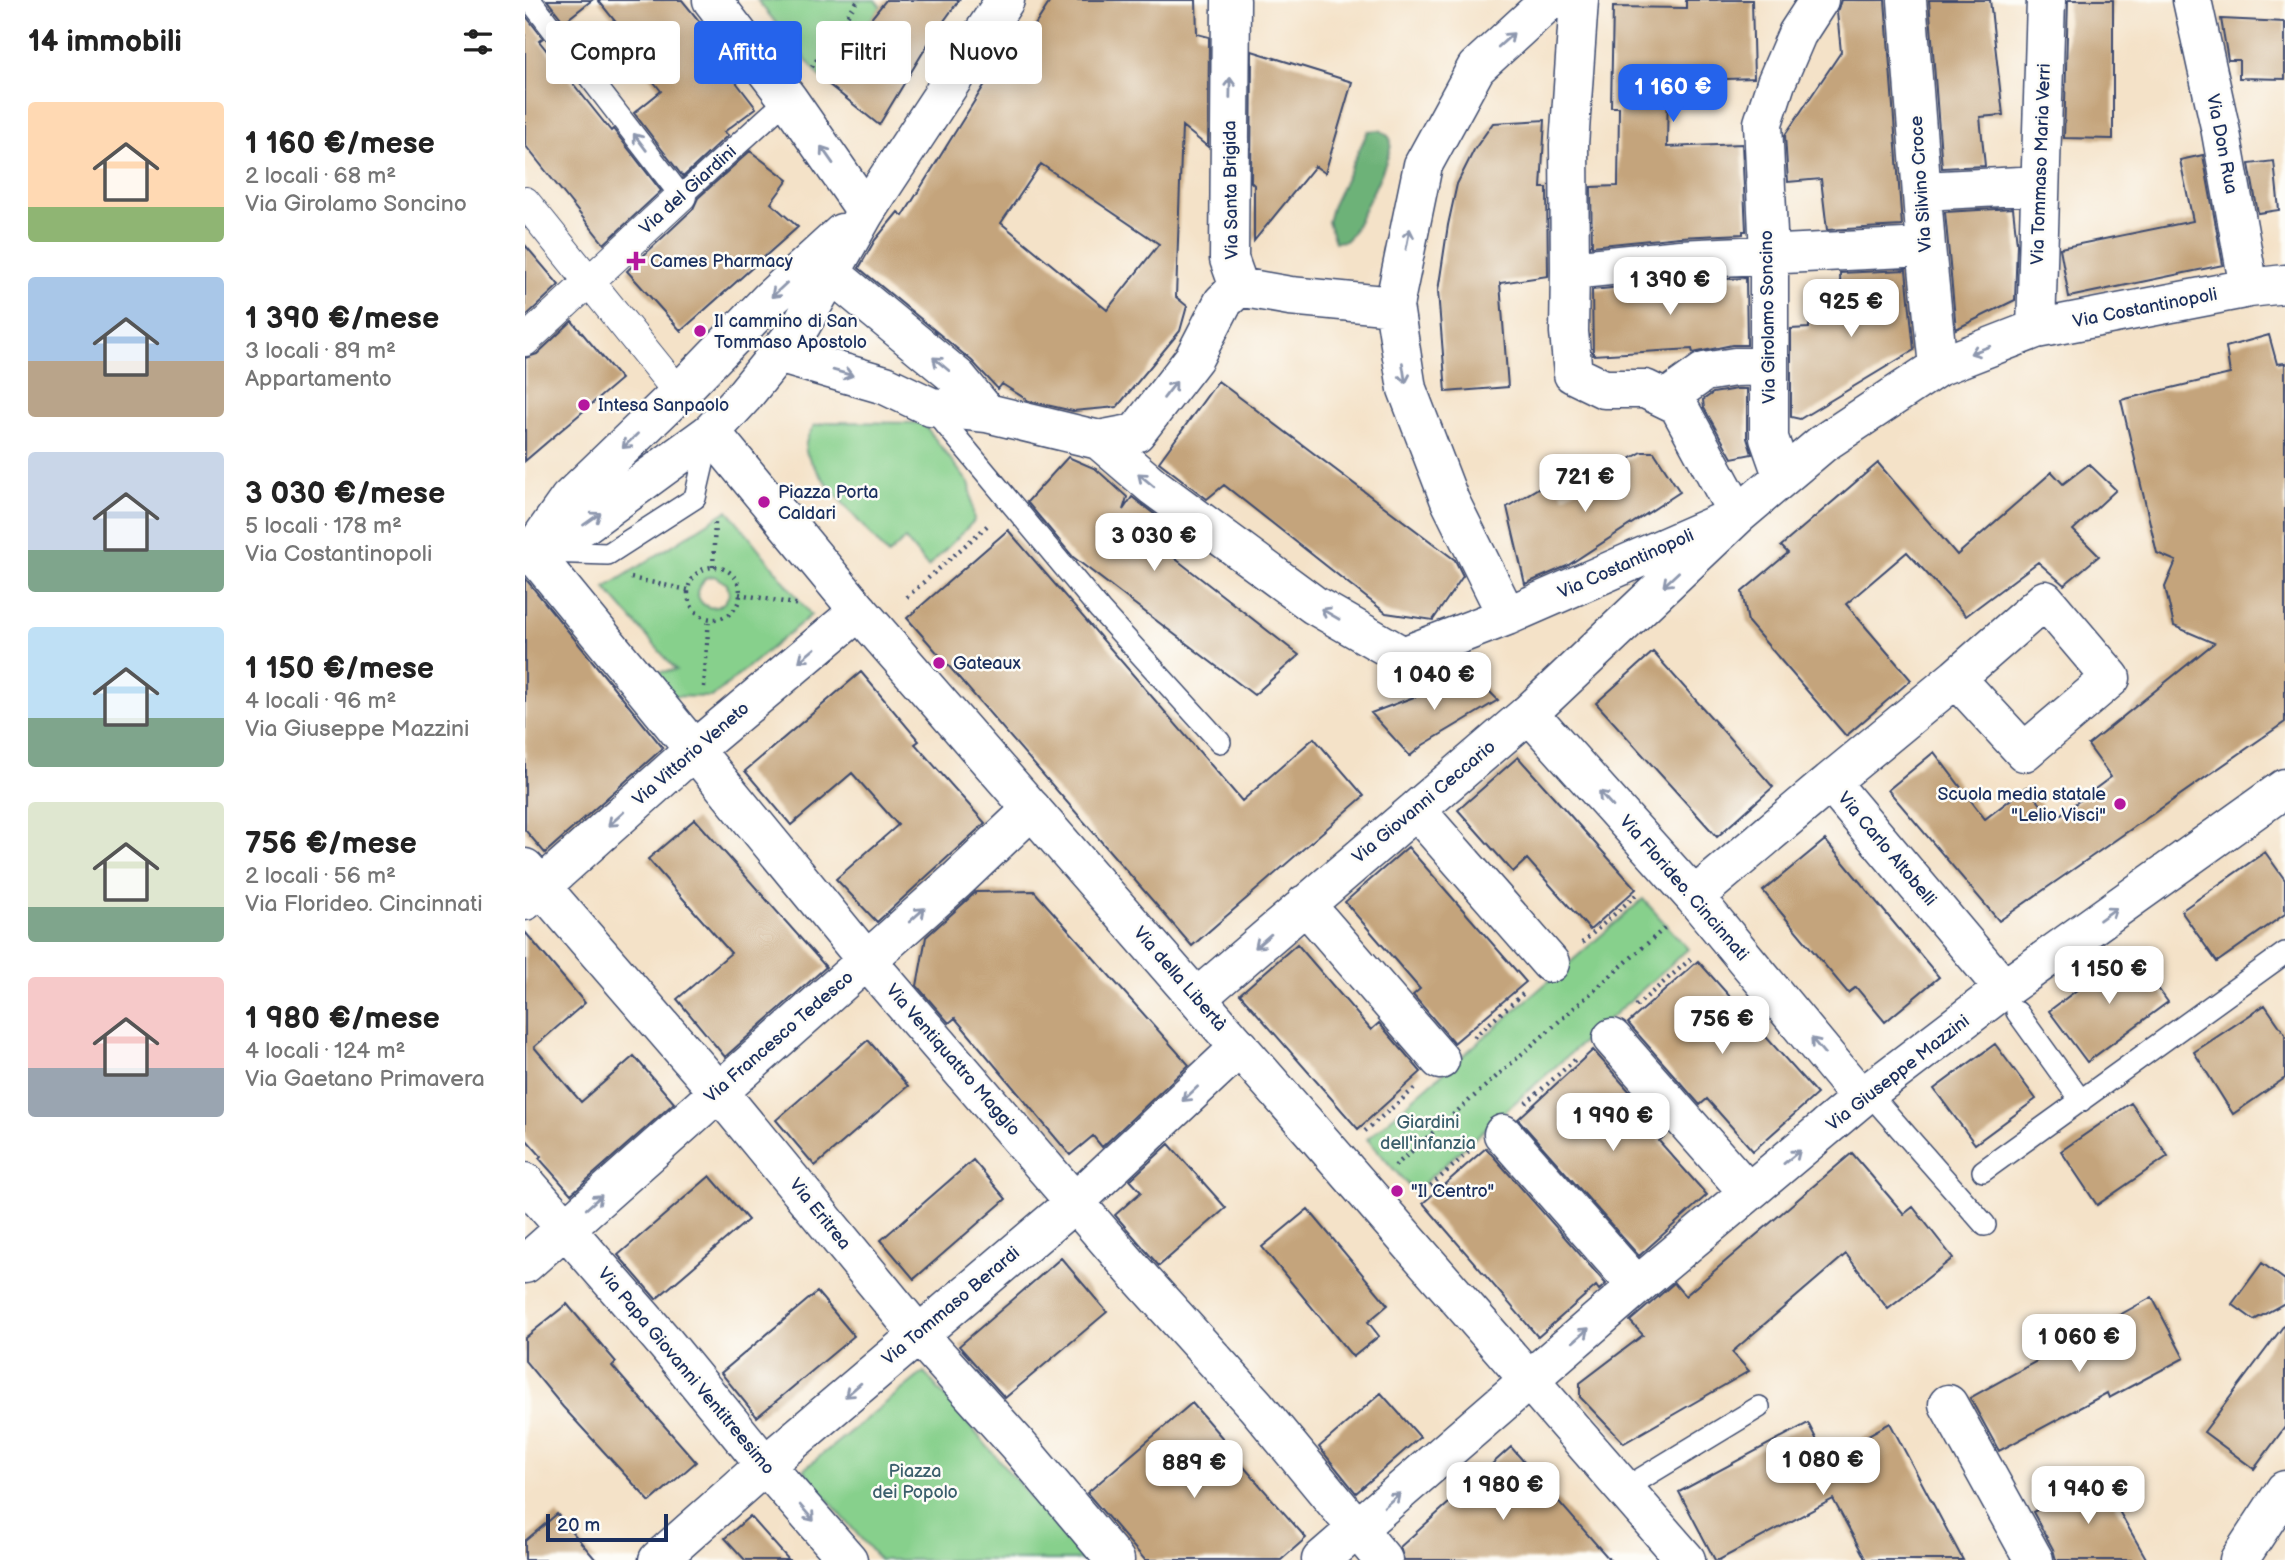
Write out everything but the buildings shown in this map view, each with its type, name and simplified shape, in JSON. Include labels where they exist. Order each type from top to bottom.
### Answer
[{"type":"street","points":[[712,0],[788,99],[866,211]]},
{"type":"street","points":[[527,550],[584,525],[711,432],[778,355],[802,324],[866,211],[1005,0]]},
{"type":"street","name":"Via Santa Brigida","points":[[1231,0],[1229,259],[1239,287]]},
{"type":"street","points":[[1507,616],[1450,501],[1407,388],[1394,306],[1423,165],[1476,68],[1550,0]]},
{"type":"street","points":[[1579,0],[1569,145],[1569,332],[1573,374],[1604,389],[1645,389],[1678,405],[1738,515]]},
{"type":"street","name":"Via Girolamo Soncino","points":[[1782,475],[1769,438],[1769,255],[1763,123],[1776,83],[1797,34],[1819,0]]},
{"type":"street","name":"Via Silvino Croce","points":[[1907,0],[1938,367]]},
{"type":"street","name":"Via Tommaso Maria Verri","points":[[2036,328],[2046,0]]},
{"type":"street","name":"Via Don Rua","points":[[2192,0],[2220,127],[2267,286]]},
{"type":"street","points":[[1922,191],[2040,185]]},
{"type":"street","name":"Via del Giardini","points":[[525,341],[681,196]]},
{"type":"street","points":[[525,202],[679,393]]},
{"type":"street","points":[[527,550],[569,499],[679,393],[770,299],[866,211]]},
{"type":"street","points":[[1570,270],[1680,259],[1926,247]]},
{"type":"street","points":[[832,274],[958,378],[987,413]]},
{"type":"street","name":"Via Costantinopoli","points":[[778,355],[885,385],[931,407],[987,413],[1099,440],[1154,487],[1314,605],[1403,656],[1507,616],[1738,515],[1782,475],[1822,444],[1938,367],[2036,328],[2267,286]]},
{"type":"street","points":[[1099,440],[1136,433],[1195,358],[1223,302],[1239,287],[1290,296],[1394,306]]},
{"type":"street","points":[[1666,399],[1704,372],[1735,367],[1769,366]]},
{"type":"street","name":"Via della Libertà","points":[[679,393],[859,611],[1686,1560]]},
{"type":"street","name":"Via Giovanni Ceccario","points":[[1197,999],[1529,713],[1738,515]]},
{"type":"street","name":"Via Ventiquattro Maggio","points":[[527,550],[695,749],[867,961],[1256,1406],[1383,1560]]},
{"type":"street","name":"Via Vittorio Veneto","points":[[530,885],[859,611]]},
{"type":"street","points":[[1830,782],[1956,678]]},
{"type":"street","name":"Via Florideo. Cincinnati","points":[[1529,713],[1694,897],[1865,1096]]},
{"type":"street","name":"Via Carlo Altobelli","points":[[1694,897],[1830,782],[2010,1001]]},
{"type":"street","name":"Via Giuseppe Mazzini","points":[[1321,1560],[1637,1286],[1865,1096],[2010,1001],[2285,788]]},
{"type":"street","name":"Via Francesco Tedesco","points":[[525,1264],[867,961],[1032,809]]},
{"type":"street","points":[[1416,810],[1553,966]]},
{"type":"street","name":"Via Eritrea","points":[[530,885],[718,1091],[918,1334],[1017,1444],[1115,1560]]},
{"type":"street","points":[[1305,904],[1432,1071]]},
{"type":"street","points":[[1608,1034],[1748,1192]]},
{"type":"street","name":"Via Tommaso Berardi","points":[[658,1560],[765,1465],[1075,1202],[1240,1047]]},
{"type":"street","points":[[1490,1139],[1637,1286]]},
{"type":"street","name":"Via Papa Giovanni Ventitreesimo","points":[[525,1182],[848,1560]]},
{"type":"street","points":[[1948,1405],[2034,1560]]},
{"type":"street","points":[[2239,1560],[2283,1497]]},
{"type":"lane","points":[[530,0],[681,196]]},
{"type":"lane","name":"Via del Giardini","points":[[681,196],[788,99]]},
{"type":"lane","points":[[931,407],[1100,610],[1220,742]]},
{"type":"lane","points":[[1983,1171],[2285,953]]},
{"type":"lane","points":[[2010,1001],[2081,1101]]},
{"type":"lane","points":[[1865,1096],[1985,1225]]},
{"type":"lane","points":[[1624,1489],[1759,1407]]},
{"type":"path","points":[[788,99],[858,0]]},
{"type":"path","points":[[907,597],[1011,504]]},
{"type":"path","points":[[713,567],[715,519]]},
{"type":"path","points":[[713,567],[722,568],[735,578],[739,594],[737,603],[726,615],[709,618],[695,610],[690,603],[688,590],[698,572],[713,567]]},
{"type":"path","points":[[622,576],[688,590]]},
{"type":"path","points":[[739,594],[805,606]]},
{"type":"path","points":[[704,692],[709,618]]},
{"type":"path","points":[[1473,1038],[1668,868]]},
{"type":"path","points":[[1393,1168],[1667,925]]},
{"type":"path","points":[[1525,1103],[1608,1034],[1722,931]]},
{"type":"path","points":[[1336,1158],[1432,1071]]},
{"type":"path","points":[[1391,1221],[1490,1139]]},
{"type":"green space","points":[[757,0],[875,0],[881,7],[870,21],[816,21],[816,72],[802,55],[802,21],[774,21]]},
{"type":"green space","points":[[1380,130],[1391,140],[1386,161],[1351,235],[1345,241],[1335,242],[1328,222],[1332,207],[1368,131]]},
{"type":"green space","points":[[830,422],[923,423],[970,485],[974,521],[928,567],[905,539],[888,555],[810,460],[806,451],[809,435],[814,426]]},
{"type":"green space","points":[[728,510],[811,615],[712,697],[662,696],[644,674],[676,670],[605,588]],"holes":[[[714,576],[727,584],[729,594],[721,605],[711,608],[702,603],[697,591],[705,578]]]},
{"type":"green space","name":"Giardini dell'infanzia","points":[[1643,899],[1688,949],[1414,1192],[1367,1139]]},
{"type":"green space","name":"Piazza dei Popolo","points":[[924,1372],[1084,1560],[879,1560],[803,1470]]},
{"type":"place","name":"Cames Pharmacy","points":[[636,261]]},
{"type":"place","name":"Il cammino di San Tommaso Apostolo","points":[[700,331]]},
{"type":"place","name":"Intesa Sanpaolo","points":[[584,405]]},
{"type":"place","name":"Piazza Porta Caldari","points":[[764,502]]},
{"type":"place","name":"Gateaux","points":[[939,663]]},
{"type":"place","name":"Scuola media statale \"Lelio Visci\"","points":[[2120,804]]},
{"type":"place","name":"\"Il Centro\"","points":[[1397,1191]]}]
